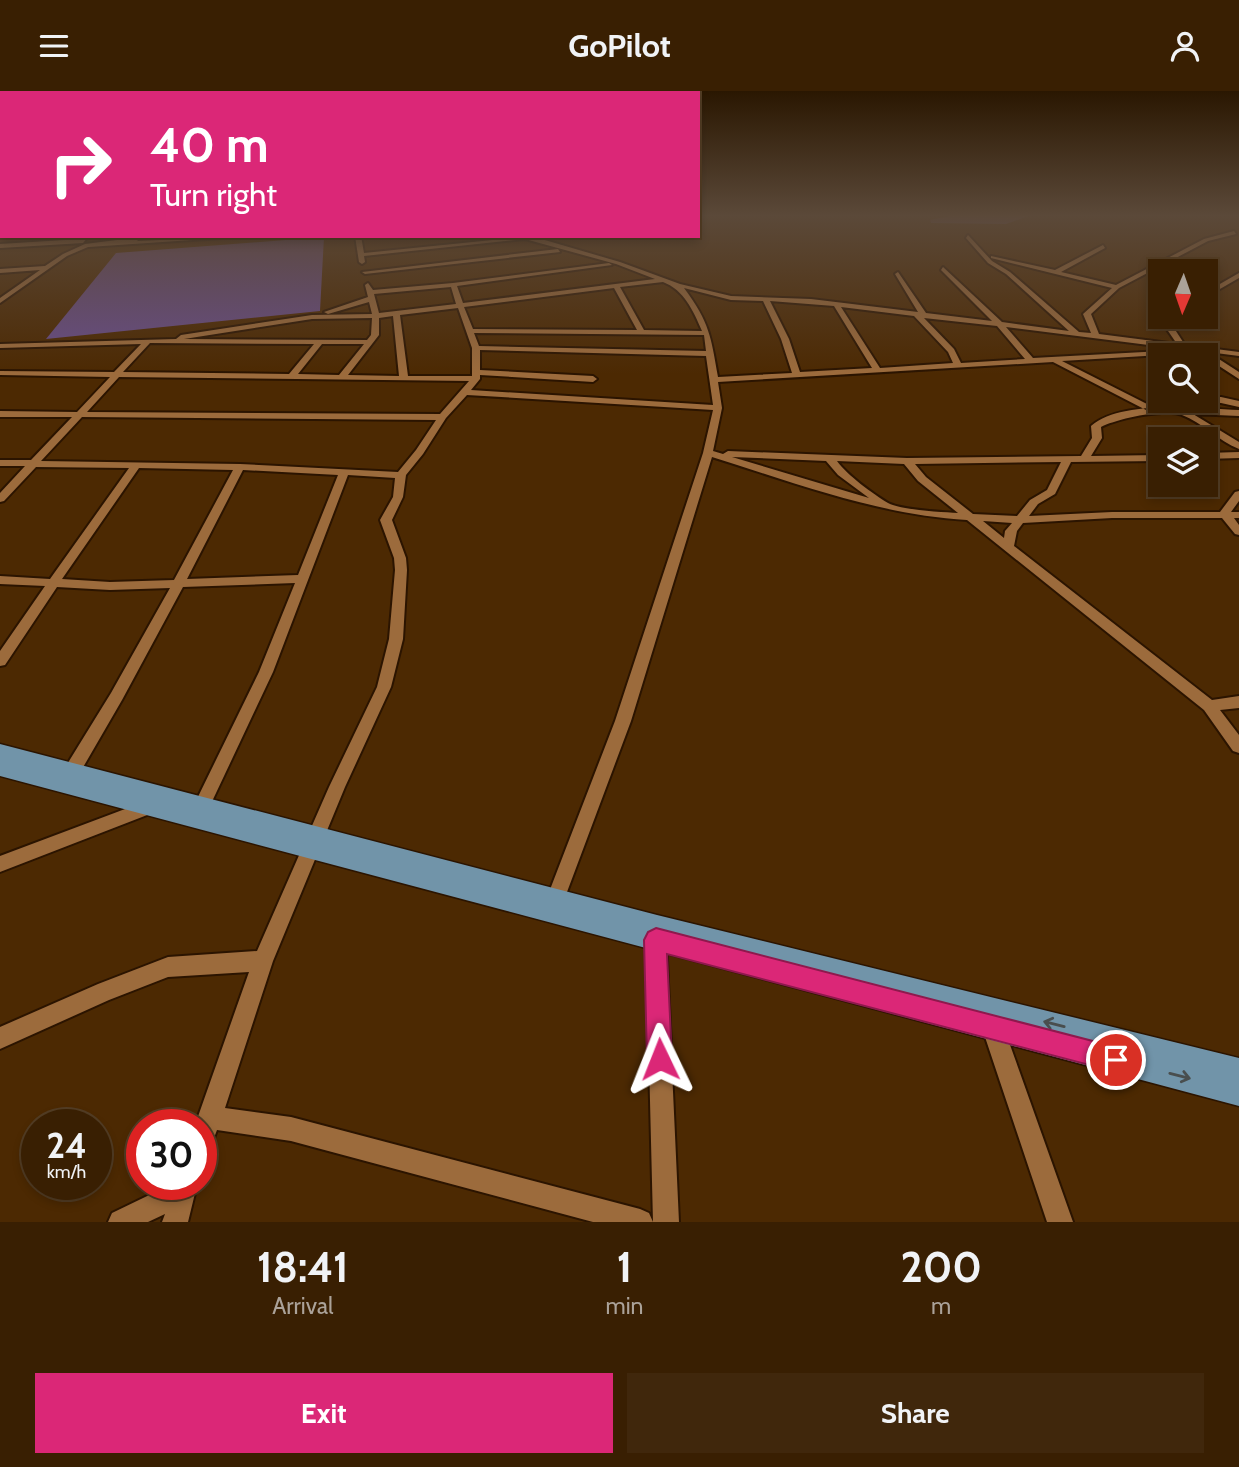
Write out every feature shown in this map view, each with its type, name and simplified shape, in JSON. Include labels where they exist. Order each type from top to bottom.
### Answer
[{"type":"main road","points":[[0,752],[202,805],[314,842],[656,940],[1239,1092]]},
{"type":"main road","points":[[0,768],[149,807],[314,842],[555,900],[1239,1072]]},
{"type":"street","points":[[0,271],[47,268]]},
{"type":"street","points":[[0,301],[47,268]]},
{"type":"street","points":[[341,378],[375,335],[376,316],[364,268]]},
{"type":"street","points":[[365,272],[405,268]]},
{"type":"street","points":[[539,268],[552,280]]},
{"type":"street","points":[[312,317],[370,296],[583,268]]},
{"type":"street","points":[[631,268],[678,285],[731,298],[836,304],[1156,343]]},
{"type":"street","points":[[1002,268],[1077,334]]},
{"type":"street","points":[[1034,268],[1117,288]]},
{"type":"street","points":[[1054,273],[1064,268]]},
{"type":"street","points":[[1096,336],[1087,311],[1117,288],[1154,268]]},
{"type":"street","points":[[943,269],[1000,325],[1030,360]]},
{"type":"street","points":[[898,274],[920,315],[951,351],[958,365]]},
{"type":"street","points":[[1218,288],[1239,275]]},
{"type":"street","points":[[178,341],[181,337],[312,317],[396,314],[666,280]]},
{"type":"street","points":[[213,1109],[263,961],[384,687],[396,639],[400,558],[386,520],[398,497],[401,475],[420,452],[442,417],[466,393],[476,376],[476,348],[453,285]]},
{"type":"street","points":[[555,900],[623,721],[708,453],[718,408],[707,333],[696,309],[678,285]]},
{"type":"street","points":[[559,286],[566,293]]},
{"type":"street","points":[[616,286],[642,333]]},
{"type":"street","points":[[765,299],[786,339],[797,376]]},
{"type":"street","points":[[836,304],[878,371]]},
{"type":"street","points":[[396,314],[404,379]]},
{"type":"street","points":[[471,331],[707,333]]},
{"type":"street","points":[[0,346],[148,341],[368,342]]},
{"type":"street","points":[[0,499],[148,341]]},
{"type":"street","points":[[291,377],[320,342]]},
{"type":"street","points":[[476,348],[710,354]]},
{"type":"street","points":[[1218,351],[1239,354]]},
{"type":"street","points":[[590,352],[593,379],[590,399]]},
{"type":"street","points":[[715,380],[1148,354]]},
{"type":"street","points":[[1051,361],[1069,367],[1147,410]]},
{"type":"street","points":[[1218,363],[1239,376]]},
{"type":"street","points":[[0,373],[593,379]]},
{"type":"street","points":[[466,393],[718,408]]},
{"type":"street","points":[[1218,400],[1239,404]]},
{"type":"street","points":[[1084,460],[1097,438],[1096,426],[1101,422],[1147,410]]},
{"type":"street","points":[[1182,413],[1239,446]]},
{"type":"street","points":[[1218,413],[1239,413]]},
{"type":"street","points":[[0,414],[442,417]]},
{"type":"street","points":[[708,453],[907,461],[1148,458]]},
{"type":"street","points":[[708,453],[884,506],[974,519],[1239,515]]},
{"type":"street","points":[[1218,456],[1239,455]]},
{"type":"street","points":[[830,459],[844,478],[869,491],[884,506]]},
{"type":"street","points":[[1008,546],[1010,531],[1034,502],[1051,492],[1067,460]]},
{"type":"street","points":[[907,461],[922,479],[1209,706],[1239,747]]},
{"type":"street","points":[[0,463],[240,467],[401,475]]},
{"type":"street","points":[[0,661],[54,585],[94,520],[135,467]]},
{"type":"street","points":[[72,771],[144,650],[176,584],[240,467]]},
{"type":"street","points":[[202,805],[266,672],[344,473]]},
{"type":"street","points":[[1224,514],[1239,494]]},
{"type":"street","points":[[1224,514],[1239,533]]},
{"type":"street","points":[[0,580],[54,585],[302,579]]},
{"type":"street","points":[[1209,706],[1239,702]]},
{"type":"street","points":[[0,864],[149,807]]},
{"type":"street","points":[[656,940],[666,1222]]},
{"type":"street","points":[[0,1038],[105,991],[168,967],[263,961]]},
{"type":"street","points":[[993,1028],[1060,1222]]},
{"type":"street","points":[[217,1118],[291,1129],[640,1222]]},
{"type":"street","points":[[121,1222],[163,1200]]},
{"type":"street","points":[[175,1222],[182,1200]]},
{"type":"shaded area","points":[[104,268],[322,268],[320,311],[46,339]]},
{"type":"route","points":[[660,1059],[656,940],[1116,1060]]}]
